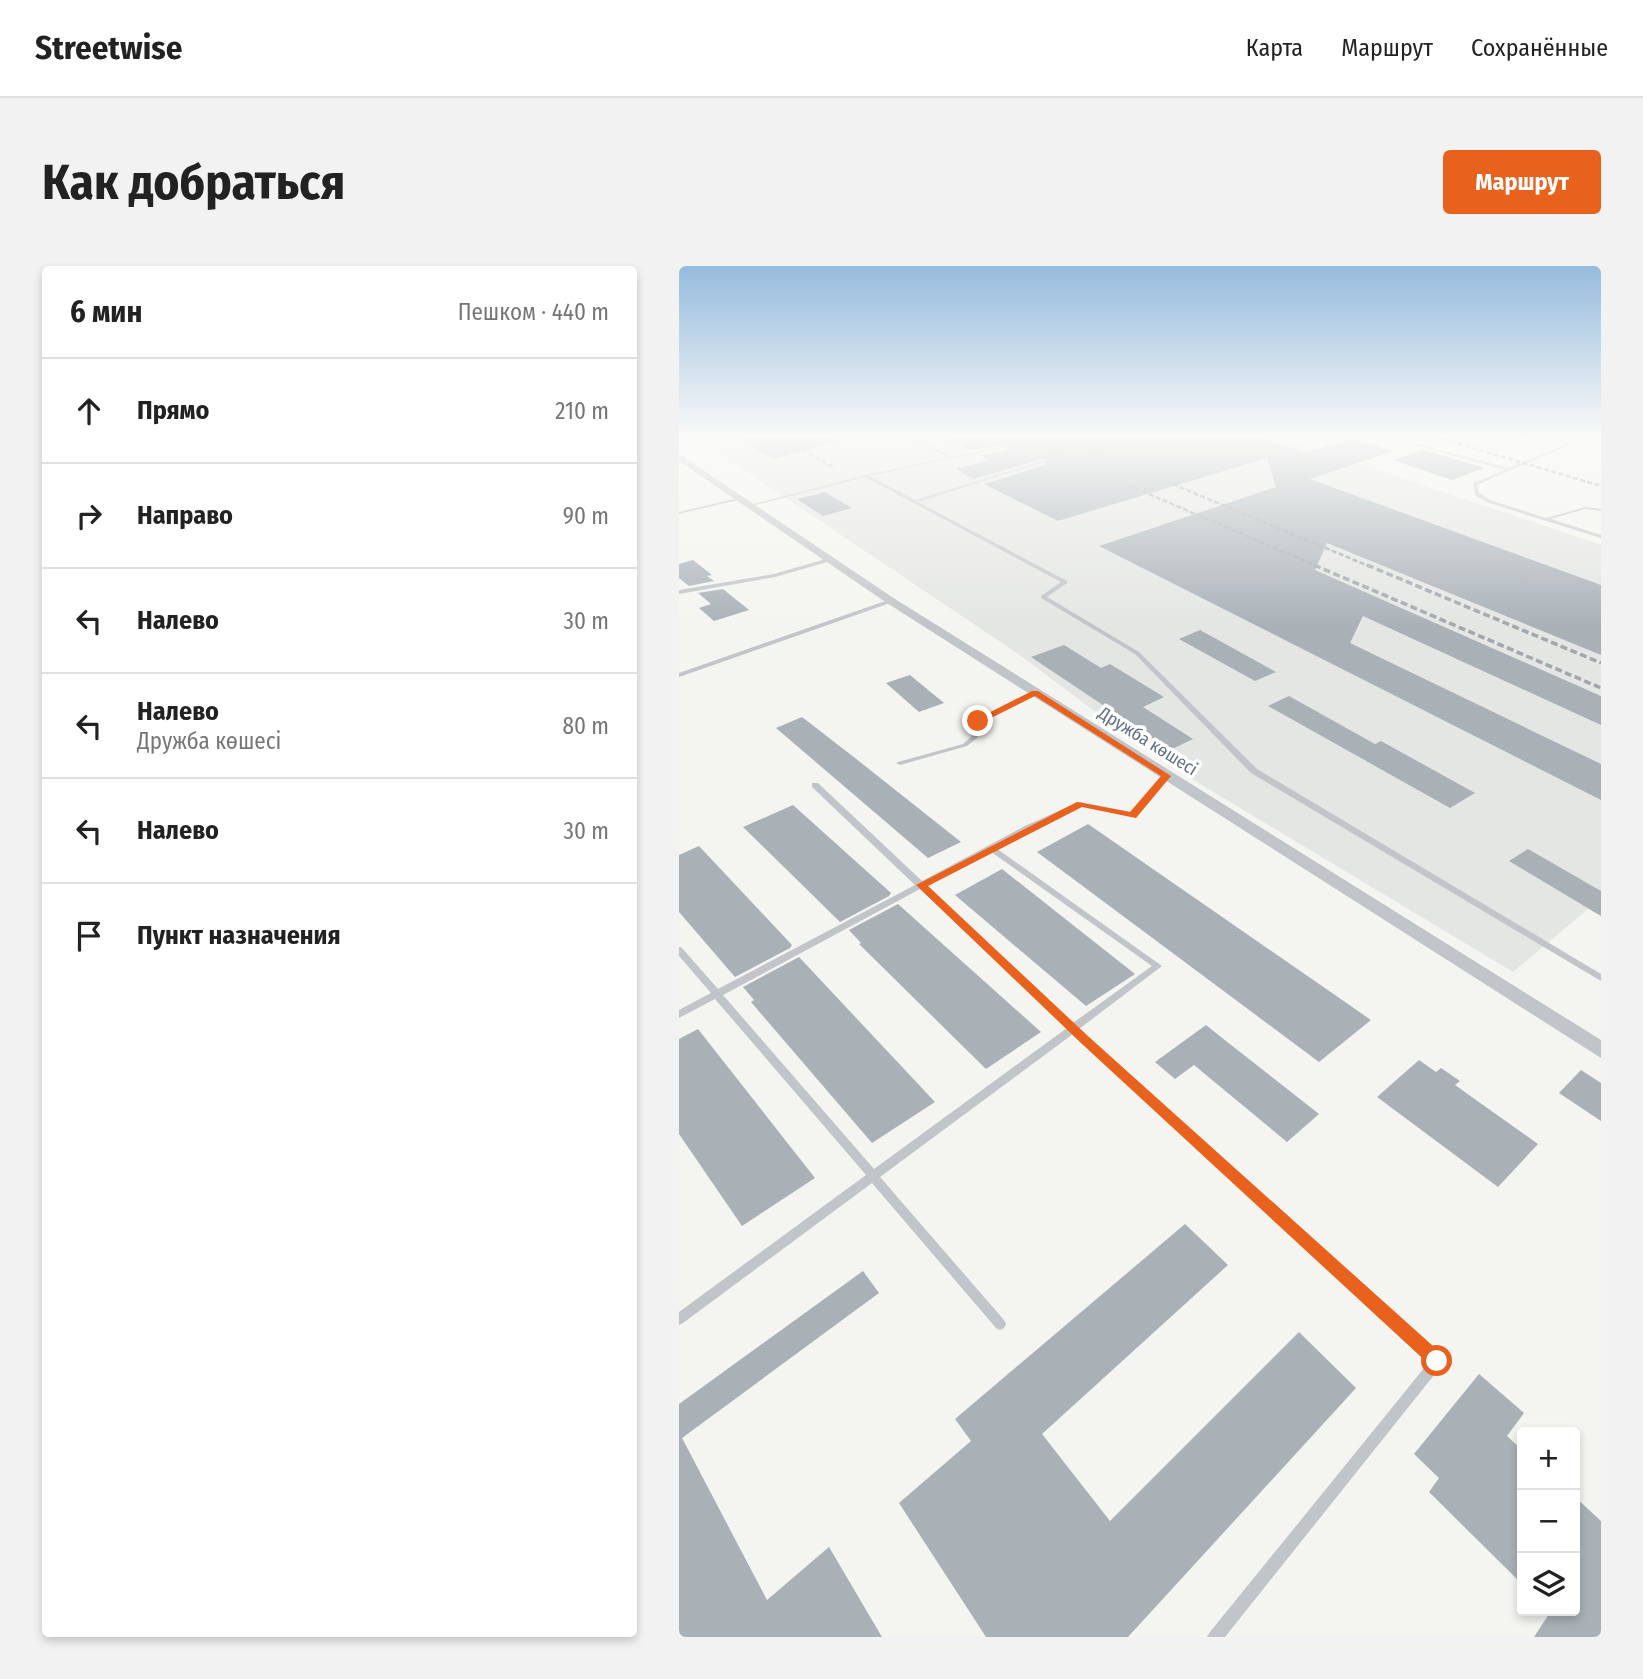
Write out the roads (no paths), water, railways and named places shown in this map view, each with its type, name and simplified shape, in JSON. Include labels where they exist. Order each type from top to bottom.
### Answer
[{"type":"street","name":"Дружба көшесі","points":[[739,499],[891,601],[1601,1050]]},
{"type":"lane","points":[[679,513],[757,499]]},
{"type":"lane","points":[[908,499],[1065,583],[1043,597],[1137,653],[1254,771],[1601,978]]},
{"type":"lane","points":[[914,502],[924,499]]},
{"type":"lane","points":[[1490,499],[1601,537]]},
{"type":"lane","points":[[1546,520],[1585,508],[1601,510]]},
{"type":"lane","points":[[679,592],[775,575],[829,560]]},
{"type":"lane","points":[[679,675],[891,601]]},
{"type":"lane","points":[[900,763],[965,745],[974,738],[978,721],[1035,692]]},
{"type":"lane","points":[[679,1014],[991,848],[1080,804],[1133,816],[1166,776]]},
{"type":"lane","points":[[815,785],[1073,1029],[1437,1361],[1215,1637]]},
{"type":"lane","points":[[679,1318],[1158,966],[991,848]]},
{"type":"lane","points":[[679,950],[1000,1324]]},
{"type":"railway","points":[[1160,499],[1319,567]]},
{"type":"railway","points":[[1208,499],[1371,567]]},
{"type":"railway","points":[[1314,565],[1601,688]]},
{"type":"railway","points":[[1367,565],[1601,663]]}]
